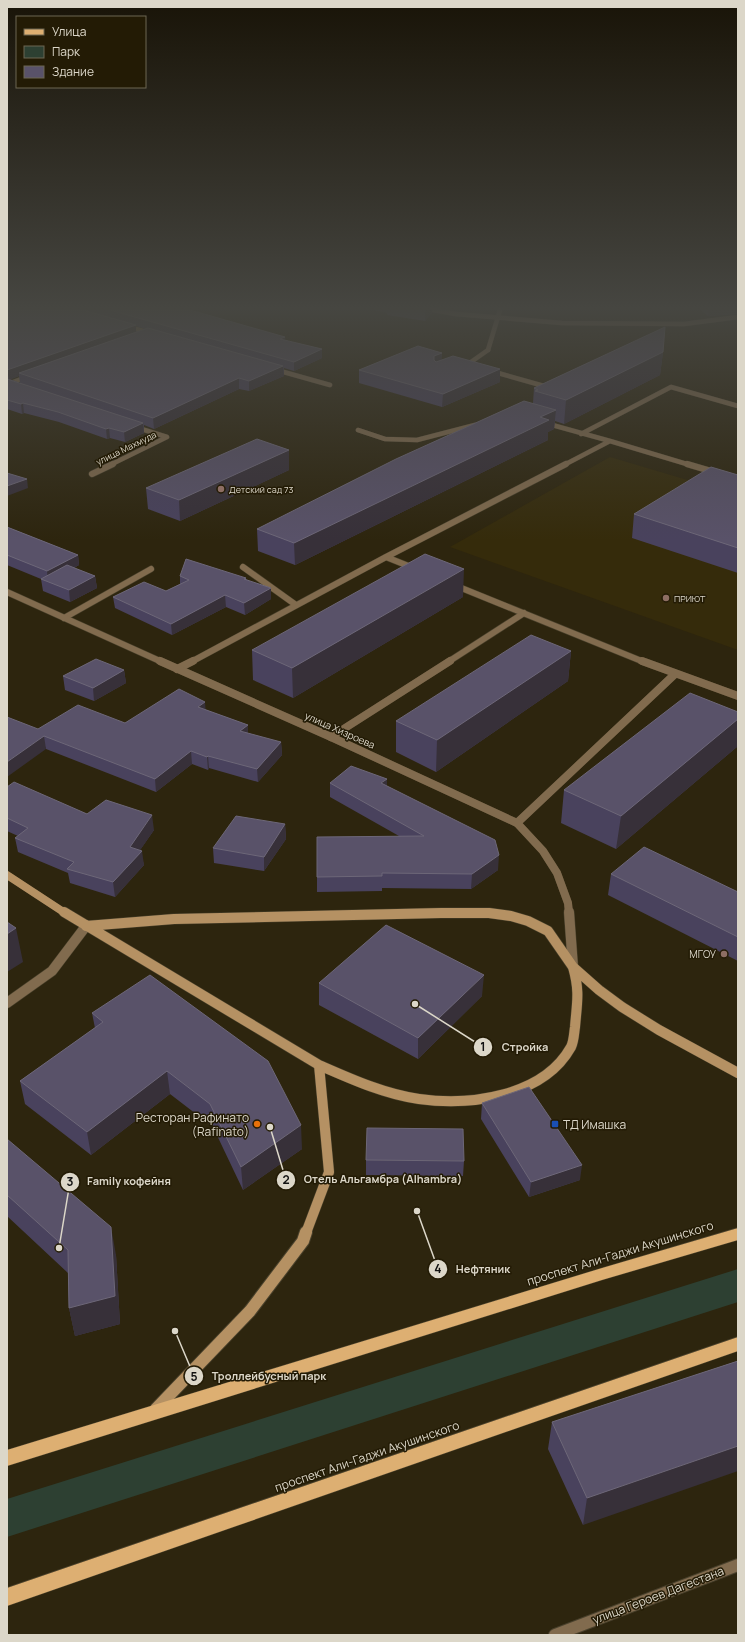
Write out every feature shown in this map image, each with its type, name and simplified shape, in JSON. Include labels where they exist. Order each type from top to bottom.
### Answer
[{"type":"main road","points":[[7,875],[86,926],[319,1065],[353,1081],[378,1089],[420,1099],[458,1101],[492,1097],[520,1090],[538,1081],[558,1066],[571,1047],[579,1003],[578,985],[573,966]]},
{"type":"main road","points":[[86,926],[174,919],[433,913],[489,913],[511,916],[528,921],[548,931],[573,966],[599,990],[622,1007],[659,1030],[738,1073]]},
{"type":"main road","points":[[152,1413],[250,1311],[303,1241],[329,1172],[319,1065]]},
{"type":"main road","name":"проспект Али-Гаджи Акушинского","points":[[7,1458],[738,1234]]},
{"type":"main road","name":"проспект Али-Гаджи Акушинского","points":[[7,1597],[738,1344]]},
{"type":"street","points":[[546,387],[554,389]]},
{"type":"street","points":[[581,434],[671,387],[738,406]]},
{"type":"street","points":[[538,421],[738,478]]},
{"type":"street","name":"улица Махмуда","points":[[92,474],[167,437],[129,424]]},
{"type":"street","points":[[358,430],[385,439],[417,440],[478,424]]},
{"type":"street","points":[[177,669],[386,557],[610,441]]},
{"type":"street","points":[[386,557],[422,572]]},
{"type":"street","points":[[243,567],[296,605]]},
{"type":"street","points":[[64,618],[151,569]]},
{"type":"street","points":[[451,584],[675,674],[738,696]]},
{"type":"street","name":"улица Хизроева","points":[[7,592],[331,737],[517,823],[543,851],[557,873],[568,903],[573,966]]},
{"type":"street","points":[[331,737],[524,613]]},
{"type":"street","points":[[517,823],[675,674]]},
{"type":"street","points":[[7,1003],[52,971],[86,926]]},
{"type":"street","name":"улица Героев Дагестана","points":[[555,1635],[738,1564]]},
{"type":"shaded area","name":"ПРИЮТ","points":[[610,457],[738,495],[738,650],[450,547]]},
{"type":"green space","points":[[738,1269],[738,1302],[7,1537],[7,1499]]},
{"type":"building","points":[[7,387],[31,387],[143,423],[124,432],[109,428],[106,429],[58,412],[7,400]]},
{"type":"building","points":[[60,387],[220,387],[153,418]]},
{"type":"building","points":[[417,387],[460,387],[443,394]]},
{"type":"building","points":[[537,387],[593,387],[566,400],[535,391],[538,390],[534,388]]},
{"type":"building","points":[[524,401],[556,410],[540,417],[549,420],[294,543],[257,529],[396,459]]},
{"type":"building","points":[[257,439],[289,450],[179,500],[146,488]]},
{"type":"building","points":[[711,467],[738,475],[738,548],[634,514]]},
{"type":"building","points":[[7,473],[27,479],[7,486]]},
{"type":"building","points":[[7,527],[78,555],[47,571],[7,555]]},
{"type":"building","points":[[425,554],[464,569],[292,668],[252,650]]},
{"type":"building","points":[[186,559],[246,578],[244,579],[271,588],[244,603],[225,595],[171,624],[113,597],[144,582],[166,591],[189,580],[180,576]]},
{"type":"building","points":[[67,565],[95,576],[69,590],[41,579]]},
{"type":"building","points":[[531,635],[571,651],[437,740],[396,721]]},
{"type":"building","points":[[96,659],[124,670],[93,688],[63,676]]},
{"type":"building","points":[[179,689],[205,702],[198,707],[248,725],[240,731],[281,742],[257,769],[208,756],[207,757],[191,751],[155,779],[44,736],[7,762],[7,717],[38,729],[78,705],[125,723]]},
{"type":"building","points":[[690,693],[738,712],[738,719],[621,816],[564,790]]},
{"type":"building","points":[[351,766],[387,779],[381,783],[495,840],[499,855],[472,874],[382,873],[382,876],[317,877],[317,837],[424,836],[330,783]]},
{"type":"building","points":[[14,782],[87,814],[106,800],[152,815],[130,847],[142,851],[113,882],[67,869],[74,862],[15,838],[28,828],[7,818],[7,787]]},
{"type":"building","points":[[236,816],[285,824],[264,857],[213,848]]},
{"type":"building","points":[[644,847],[738,892],[738,937],[611,874]]},
{"type":"building","points":[[7,922],[16,928],[7,934]]},
{"type":"building","points":[[386,925],[484,975],[418,1038],[319,983]]},
{"type":"building","points":[[150,975],[268,1061],[301,1125],[241,1167],[210,1104],[167,1071],[87,1132],[20,1081],[103,1022],[92,1013]]},
{"type":"building","points":[[529,1087],[582,1165],[531,1182],[482,1103]]},
{"type":"building","points":[[367,1128],[463,1129],[464,1161],[366,1160]]},
{"type":"building","points":[[7,1139],[111,1227],[115,1296],[69,1308],[68,1250],[7,1195]]},
{"type":"building","points":[[738,1361],[738,1446],[587,1498],[552,1422]]},
{"type":"place","name":"Детский сад 73","points":[[221,489]]},
{"type":"place","name":"ПРИЮТ","points":[[666,598]]},
{"type":"place","name":"МГОУ","points":[[724,954]]},
{"type":"place","name":"Стройка","points":[[415,1004]]},
{"type":"place","name":"Ресторан Рафинато (Rafinato)","points":[[257,1124]]},
{"type":"place","name":"ТД Имашка","points":[[555,1124]]},
{"type":"place","name":"Отель Альгамбра (Alhambra)","points":[[270,1127]]},
{"type":"place","name":"Нефтяник","points":[[417,1211]]},
{"type":"place","name":"Family кофейня","points":[[59,1248]]},
{"type":"place","name":"Троллейбусный парк","points":[[175,1331]]}]
